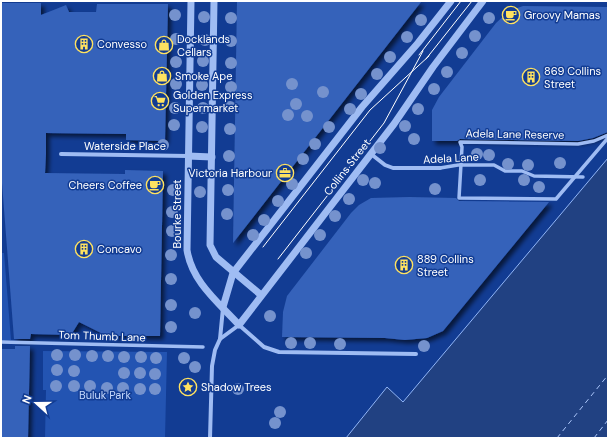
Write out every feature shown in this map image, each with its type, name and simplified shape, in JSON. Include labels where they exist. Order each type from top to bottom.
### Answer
[{"type":"street","name":"Bourke Street","points":[[191,1],[186,239],[188,258],[196,278],[239,325]]},
{"type":"street","points":[[214,1],[210,244],[214,254],[233,273],[261,295]]},
{"type":"street","points":[[210,438],[212,366],[215,350],[220,339],[223,308],[233,273],[362,107],[418,43],[451,1]]},
{"type":"street","name":"Collins Street","points":[[220,339],[239,325],[370,154],[433,66],[483,1]]},
{"type":"street","name":"Adela Lane Reserve","points":[[608,135],[594,141],[578,144],[460,142],[462,147],[459,198],[556,199],[608,138]]},
{"type":"street","name":"Waterside Place","points":[[61,154],[188,156]]},
{"type":"street","name":"Adela Lane","points":[[370,154],[384,165],[393,168],[440,168],[461,165],[494,165],[505,170],[522,171],[534,176],[583,177]]},
{"type":"street","points":[[188,156],[212,157]]},
{"type":"street","points":[[239,325],[264,347],[278,352],[416,354]]},
{"type":"street","name":"Tom Thumb Lane","points":[[1,342],[203,347]]},
{"type":"green space","points":[[1,253],[4,253],[11,340],[1,341]]},
{"type":"green space","name":"Buluk Park","points":[[43,351],[167,352],[165,438],[45,438],[46,390],[43,390]]},
{"type":"shaded area","points":[[608,158],[608,438],[346,438],[387,387],[403,402]]},
{"type":"building","points":[[237,1],[421,2],[233,243]]},
{"type":"building","points":[[1,3],[41,3],[41,15],[66,5],[69,12],[96,12],[97,4],[168,4],[165,141],[126,140],[126,134],[46,133],[45,173],[125,174],[125,170],[163,171],[160,336],[107,336],[79,322],[71,335],[31,334],[30,339],[14,339],[1,170]]},
{"type":"building","name":"869 Collins Street","points":[[523,6],[608,7],[608,132],[593,138],[578,141],[460,139],[457,141],[432,141],[432,110],[439,97],[496,23],[509,11]]},
{"type":"building","name":"889 Collins Street","points":[[371,198],[456,198],[459,201],[549,202],[443,331],[427,338],[405,340],[385,338],[282,337],[283,312],[287,296],[351,213],[359,205]]},
{"type":"building","points":[[15,346],[30,346],[28,438],[1,438],[1,349],[15,349]]},
{"type":"ferry route","points":[[557,438],[608,375]]},
{"type":"ferry route","points":[[594,438],[608,420]]},
{"type":"tram line","points":[[419,55],[461,1]]},
{"type":"tram line","points":[[426,59],[472,1]]},
{"type":"tram line","points":[[278,259],[384,123],[423,51]]},
{"type":"tram line","points":[[263,247],[370,110],[429,56]]},
{"type":"place","name":"Groovy Mamas","points":[[511,15]]},
{"type":"place","name":"Convesso","points":[[84,44]]},
{"type":"place","name":"Docklands Cellars","points":[[164,45]]},
{"type":"place","name":"Smoke Ape","points":[[162,76]]},
{"type":"place","name":"869 Collins Street","points":[[531,77]]},
{"type":"place","name":"Golden Express Supermarket","points":[[160,101]]},
{"type":"place","name":"Victoria Harbour","points":[[285,173]]},
{"type":"place","name":"Cheers Coffee","points":[[155,185]]},
{"type":"place","name":"Concavo","points":[[84,249]]},
{"type":"place","name":"889 Collins Street","points":[[404,265]]},
{"type":"place","name":"Shadow Trees","points":[[188,387]]}]
